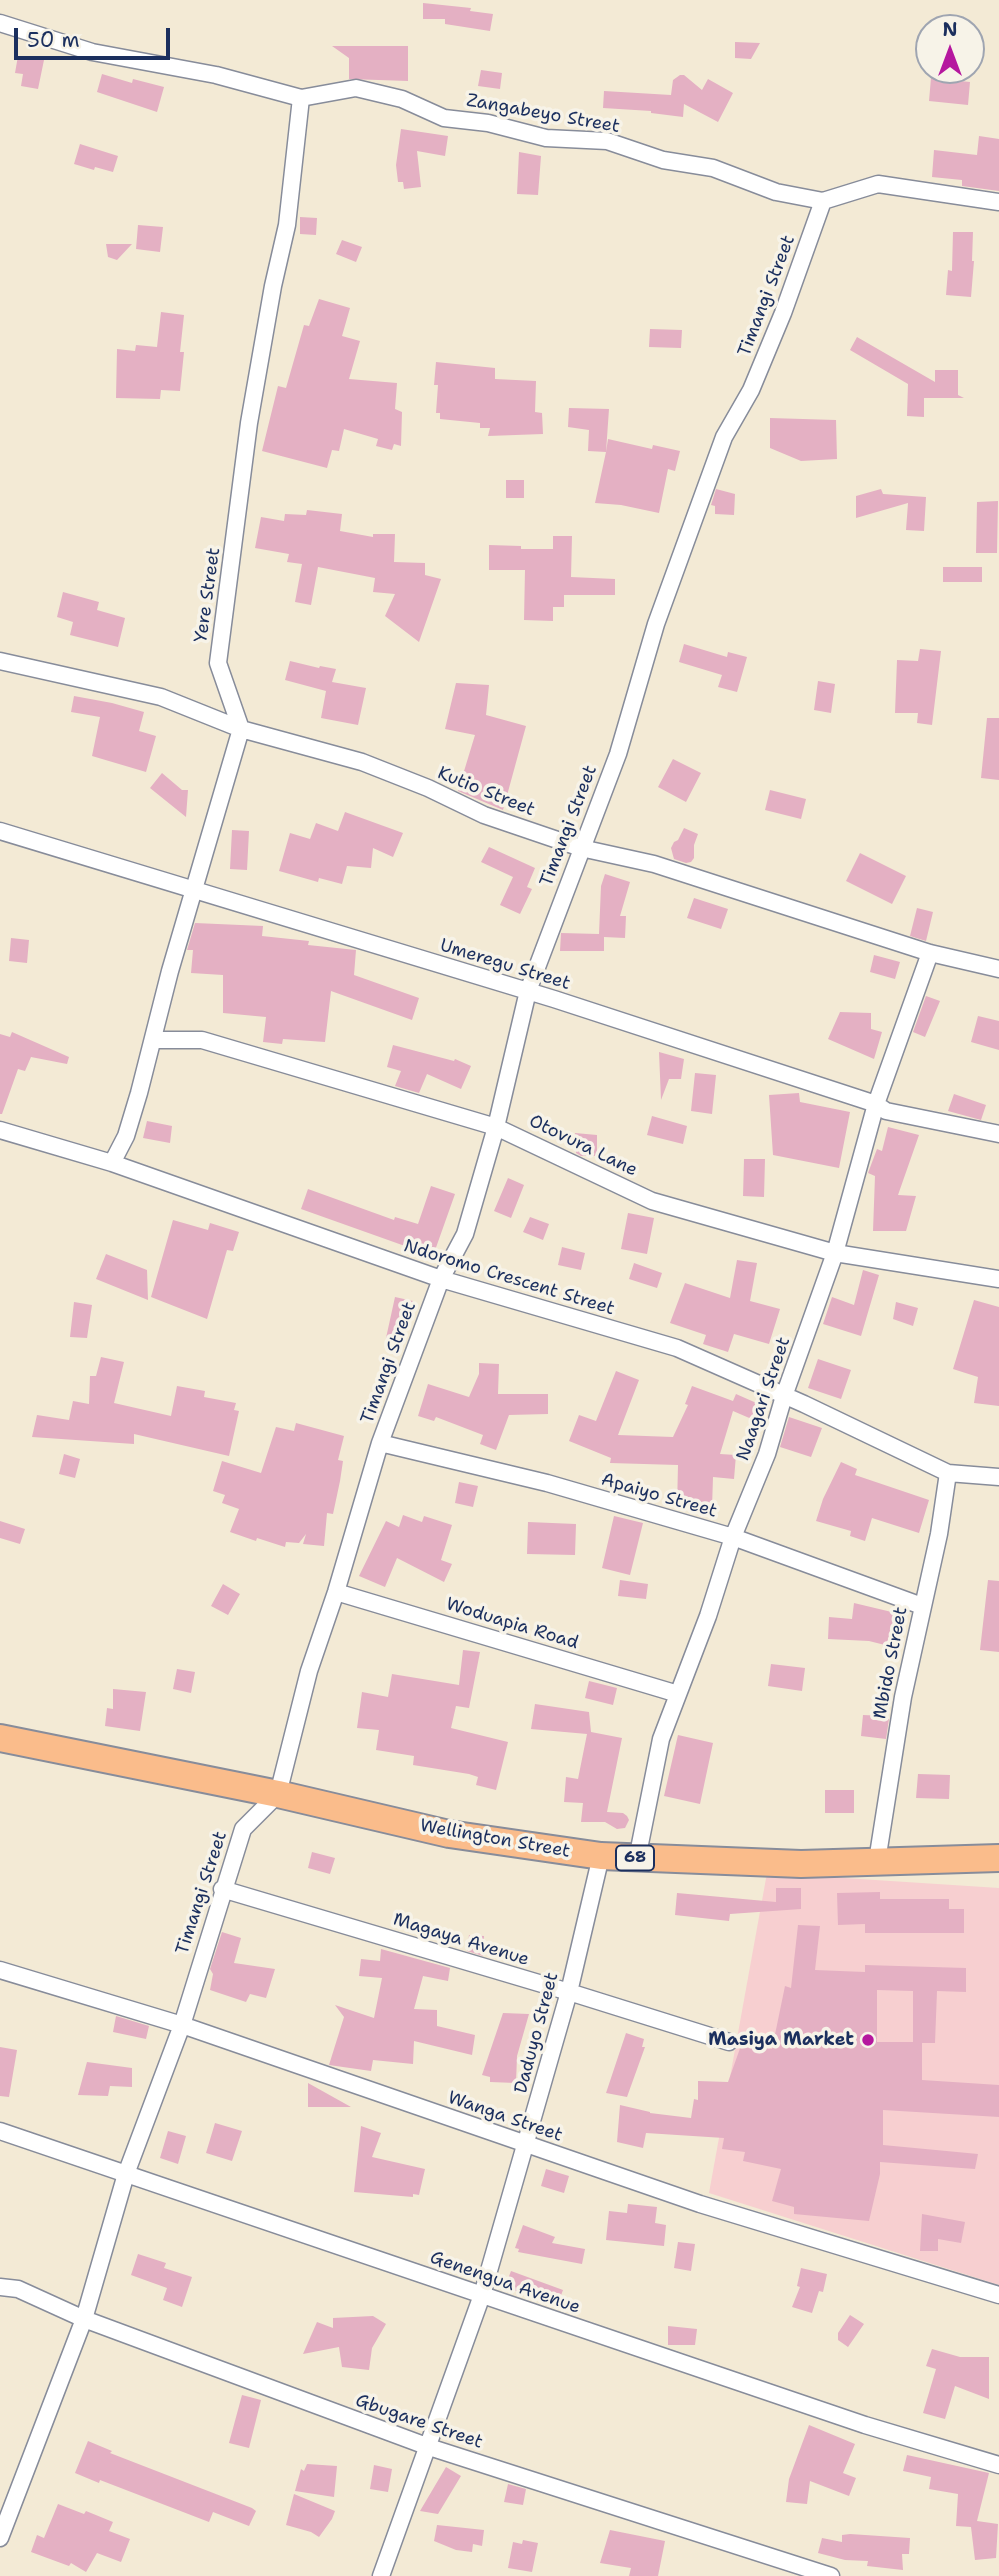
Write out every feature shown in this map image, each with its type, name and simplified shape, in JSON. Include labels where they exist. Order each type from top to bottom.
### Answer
[{"type":"main road","name":"Wellington Street","points":[[0,1738],[278,1794],[449,1834],[601,1856],[801,1864],[999,1858]]},
{"type":"street","name":"Zangabeyo Street","points":[[0,23],[92,52],[216,75],[301,98],[356,88],[402,99],[444,118],[488,123],[546,138],[607,141],[663,160],[712,168],[776,192],[823,201],[878,184],[999,202]]},
{"type":"street","name":"Yere Street","points":[[241,729],[218,663],[249,423],[273,286],[287,225],[301,98]]},
{"type":"street","name":"Timangi Street","points":[[0,2538],[84,2319],[126,2174],[182,2025],[222,1889],[243,1829],[278,1794],[309,1671],[380,1443],[441,1279],[465,1234],[496,1127],[528,991],[618,754],[656,624],[723,437],[751,390],[783,313],[823,201]]},
{"type":"street","name":"Kutio Street","points":[[0,661],[161,696],[241,729],[362,762],[428,788],[484,816],[581,848],[654,864],[930,953],[999,969]]},
{"type":"street","points":[[112,1163],[126,1136],[192,890],[241,729]]},
{"type":"street","name":"Umeregu Street","points":[[0,831],[528,991],[876,1104],[886,1111],[999,1135]]},
{"type":"street","name":"Naagari Street","points":[[637,1858],[661,1739],[708,1616],[733,1537],[766,1454],[835,1253],[876,1104],[930,953]]},
{"type":"street","name":"Otovura Lane","points":[[153,1040],[202,1040],[496,1127],[652,1201],[835,1253],[999,1279]]},
{"type":"street","name":"Ndoromo Crescent Street","points":[[0,1130],[112,1163],[441,1279],[677,1349],[948,1473],[999,1478]]},
{"type":"street","name":"Apaiyo Street","points":[[380,1443],[547,1483],[733,1537],[922,1606]]},
{"type":"street","name":"Mbido Street","points":[[877,1861],[903,1697],[939,1534],[948,1473]]},
{"type":"street","name":"Woduapia Road","points":[[335,1591],[678,1694]]},
{"type":"street","name":"Daduyo Street","points":[[382,2576],[482,2295],[569,1992],[601,1856]]},
{"type":"street","name":"Magaya Avenue","points":[[222,1889],[729,2042]]},
{"type":"street","name":"Wanga Street","points":[[0,1970],[182,2025],[700,2204],[999,2295]]},
{"type":"street","name":"Genengua Avenue","points":[[0,2131],[864,2425],[999,2465]]},
{"type":"street","name":"Gbugare Street","points":[[0,2287],[18,2289],[84,2319],[429,2447],[831,2576]]},
{"type":"shaded area","name":"Masiya Market","points":[[767,1873],[999,1888],[999,2285],[709,2193]]},
{"type":"building","points":[[423,3],[471,8],[470,11],[493,14],[490,31],[445,24],[445,19],[423,19]]},
{"type":"building","points":[[735,42],[760,43],[751,59],[735,58]]},
{"type":"building","points":[[332,46],[408,46],[408,81],[349,79],[349,58]]},
{"type":"building","points":[[18,56],[44,60],[38,89],[21,86],[23,74],[15,73]]},
{"type":"building","points":[[481,70],[502,73],[500,89],[478,86]]},
{"type":"building","points":[[102,74],[132,83],[133,79],[164,87],[157,112],[97,92]]},
{"type":"building","points":[[684,75],[702,90],[708,79],[733,93],[718,122],[684,104],[683,117],[651,111],[603,108],[604,91],[671,95],[673,80]]},
{"type":"building","points":[[930,84],[970,84],[968,105],[929,101]]},
{"type":"building","points":[[401,129],[448,136],[445,156],[417,151],[421,187],[404,189],[403,182],[398,182],[396,165]]},
{"type":"building","points":[[979,136],[999,139],[999,191],[962,186],[962,180],[932,177],[934,150],[977,155]]},
{"type":"building","points":[[80,144],[118,156],[113,172],[74,164]]},
{"type":"building","points":[[519,152],[541,156],[538,195],[517,194]]},
{"type":"building","points":[[300,217],[317,218],[316,235],[300,234]]},
{"type":"building","points":[[138,225],[163,227],[160,252],[136,249]]},
{"type":"building","points":[[953,232],[973,232],[971,297],[946,295],[948,270],[952,271]]},
{"type":"building","points":[[342,240],[362,247],[356,262],[336,254]]},
{"type":"building","points":[[106,244],[132,244],[117,260],[108,257]]},
{"type":"building","points":[[319,299],[350,308],[342,336],[360,341],[349,379],[397,383],[395,409],[402,412],[401,446],[394,444],[392,450],[376,446],[378,439],[344,429],[339,451],[332,450],[327,468],[262,451],[278,386],[286,388],[304,325],[309,326]]},
{"type":"building","points":[[161,312],[184,315],[180,391],[161,390],[160,399],[116,398],[117,349],[135,351],[136,345],[157,347]]},
{"type":"building","points":[[650,329],[682,330],[681,348],[649,347]]},
{"type":"building","points":[[857,337],[935,382],[935,370],[958,370],[958,395],[964,398],[924,398],[924,417],[907,416],[908,384],[850,350]]},
{"type":"building","points":[[436,362],[495,368],[495,379],[536,381],[535,412],[542,413],[543,434],[488,436],[490,428],[480,428],[480,423],[440,419],[440,413],[436,413],[438,385],[434,385]]},
{"type":"building","points":[[569,408],[609,409],[606,452],[588,451],[589,430],[568,427]]},
{"type":"building","points":[[770,418],[836,420],[837,459],[801,461],[770,448]]},
{"type":"building","points":[[608,439],[652,449],[653,445],[680,451],[675,471],[668,469],[659,513],[595,503]]},
{"type":"building","points":[[506,480],[524,480],[524,498],[506,498]]},
{"type":"building","points":[[716,489],[735,494],[734,515],[715,514],[715,506],[711,505]]},
{"type":"building","points":[[881,489],[883,494],[926,497],[924,531],[906,530],[908,503],[856,518],[856,496]]},
{"type":"building","points":[[998,501],[997,553],[976,553],[977,502]]},
{"type":"building","points":[[307,510],[342,514],[340,531],[373,537],[373,534],[395,534],[394,562],[425,563],[425,575],[441,579],[419,642],[385,616],[395,594],[373,592],[375,578],[318,567],[311,605],[295,602],[302,564],[287,562],[289,554],[255,548],[261,517],[284,521],[285,514],[306,515]]},
{"type":"building","points":[[553,536],[572,536],[571,577],[615,579],[615,595],[564,595],[564,607],[553,607],[553,621],[524,620],[525,570],[489,570],[489,545],[553,549]]},
{"type":"building","points":[[943,567],[982,567],[982,582],[943,582]]},
{"type":"building","points":[[63,592],[99,602],[97,610],[125,618],[118,647],[70,635],[73,622],[57,617]]},
{"type":"building","points":[[684,644],[727,657],[728,652],[747,657],[737,692],[718,687],[722,675],[679,662]]},
{"type":"building","points":[[920,649],[941,651],[932,725],[917,723],[918,713],[895,713],[897,660],[918,661]]},
{"type":"building","points":[[290,661],[336,669],[332,682],[366,688],[358,725],[321,718],[326,691],[285,680]]},
{"type":"building","points":[[818,681],[835,684],[831,713],[814,710]]},
{"type":"building","points":[[456,683],[489,685],[486,715],[526,726],[503,810],[458,791],[475,735],[445,729]]},
{"type":"building","points":[[74,696],[144,712],[139,731],[156,736],[146,772],[92,756],[100,717],[71,712]]},
{"type":"building","points":[[987,718],[999,718],[999,780],[981,778]]},
{"type":"building","points":[[673,759],[701,773],[686,802],[658,787]]},
{"type":"building","points":[[162,773],[182,790],[188,790],[186,817],[150,788]]},
{"type":"building","points":[[770,790],[806,799],[801,819],[765,810]]},
{"type":"building","points":[[345,812],[403,833],[393,857],[373,848],[371,868],[347,866],[342,884],[319,878],[318,882],[279,871],[290,833],[310,839],[316,823],[338,831]]},
{"type":"building","points":[[684,828],[698,834],[694,845],[694,858],[686,863],[674,859],[671,848]]},
{"type":"building","points":[[232,830],[249,831],[247,870],[230,869]]},
{"type":"building","points":[[489,847],[535,868],[527,887],[532,889],[520,914],[500,905],[513,877],[481,862]]},
{"type":"building","points":[[860,853],[906,876],[892,904],[846,881]]},
{"type":"building","points":[[605,874],[630,882],[620,916],[626,916],[625,938],[604,937],[604,951],[560,951],[561,933],[599,934],[601,886]]},
{"type":"building","points":[[694,898],[728,909],[721,929],[687,918]]},
{"type":"building","points":[[917,908],[933,912],[926,941],[910,936]]},
{"type":"building","points":[[195,923],[263,926],[262,936],[309,941],[308,945],[356,950],[354,975],[419,998],[412,1020],[331,991],[325,1042],[283,1039],[282,1044],[263,1042],[266,1017],[223,1013],[223,975],[191,973],[193,950],[187,950]]},
{"type":"building","points":[[11,938],[29,940],[27,963],[9,961]]},
{"type":"building","points":[[874,955],[900,962],[895,979],[870,972]]},
{"type":"building","points":[[926,996],[940,1001],[925,1037],[913,1032]]},
{"type":"building","points":[[840,1012],[871,1013],[871,1029],[882,1032],[874,1059],[828,1039]]},
{"type":"building","points":[[978,1016],[999,1021],[999,1050],[971,1042]]},
{"type":"building","points":[[12,1032],[69,1057],[67,1064],[31,1057],[25,1071],[18,1069],[0,1114],[0,1034],[10,1037]]},
{"type":"building","points":[[393,1045],[454,1061],[455,1059],[471,1066],[461,1089],[427,1074],[419,1093],[395,1086],[401,1071],[387,1067]]},
{"type":"building","points":[[659,1052],[684,1059],[681,1079],[669,1079],[661,1100]]},
{"type":"building","points":[[695,1073],[716,1075],[712,1114],[691,1111]]},
{"type":"building","points":[[799,1093],[800,1102],[850,1112],[839,1168],[773,1155],[769,1095]]},
{"type":"building","points":[[954,1094],[986,1105],[981,1120],[948,1111]]},
{"type":"building","points":[[652,1116],[687,1126],[683,1144],[647,1135]]},
{"type":"building","points":[[147,1121],[172,1126],[170,1143],[143,1138]]},
{"type":"building","points":[[888,1127],[919,1135],[898,1195],[916,1196],[906,1231],[873,1231],[875,1176],[868,1173],[877,1149],[882,1151]]},
{"type":"building","points":[[575,1133],[597,1135],[597,1156],[581,1156],[576,1153]]},
{"type":"building","points":[[744,1159],[765,1159],[764,1197],[743,1196]]},
{"type":"building","points":[[508,1178],[524,1185],[511,1218],[494,1211]]},
{"type":"building","points":[[431,1186],[455,1194],[433,1256],[301,1209],[308,1189],[394,1220],[395,1217],[418,1224]]},
{"type":"building","points":[[628,1213],[654,1218],[647,1254],[621,1249]]},
{"type":"building","points":[[530,1217],[549,1224],[543,1240],[523,1232]]},
{"type":"building","points":[[173,1220],[208,1230],[210,1223],[239,1232],[233,1251],[227,1250],[207,1319],[151,1297]]},
{"type":"building","points":[[562,1247],[585,1253],[581,1270],[558,1265]]},
{"type":"building","points":[[106,1254],[147,1270],[148,1300],[96,1279]]},
{"type":"building","points":[[737,1260],[757,1263],[750,1301],[780,1309],[769,1344],[734,1334],[728,1352],[703,1344],[706,1335],[670,1323],[685,1283],[730,1298]]},
{"type":"building","points":[[634,1263],[662,1273],[657,1288],[629,1279]]},
{"type":"building","points":[[863,1270],[879,1275],[861,1336],[823,1324],[832,1297],[854,1305]]},
{"type":"building","points":[[395,1297],[413,1301],[403,1344],[386,1338]]},
{"type":"building","points":[[974,1300],[999,1307],[999,1406],[974,1403],[978,1377],[953,1369]]},
{"type":"building","points":[[74,1302],[92,1305],[87,1338],[70,1337]]},
{"type":"building","points":[[896,1302],[918,1308],[913,1326],[893,1319]]},
{"type":"building","points":[[101,1357],[124,1362],[114,1403],[171,1416],[177,1386],[205,1391],[204,1397],[236,1403],[234,1410],[239,1411],[229,1456],[134,1434],[134,1444],[32,1437],[37,1415],[69,1420],[73,1401],[89,1404],[90,1376],[96,1376]]},
{"type":"building","points":[[818,1359],[851,1370],[841,1399],[808,1388]]},
{"type":"building","points":[[479,1363],[499,1364],[498,1394],[548,1394],[548,1414],[509,1415],[496,1450],[480,1444],[483,1435],[436,1417],[434,1421],[418,1416],[428,1384],[469,1397],[479,1374]]},
{"type":"building","points":[[616,1371],[639,1380],[618,1435],[673,1437],[688,1405],[685,1404],[692,1386],[733,1401],[736,1394],[761,1405],[754,1420],[733,1411],[720,1454],[736,1455],[734,1479],[713,1477],[712,1508],[677,1508],[678,1465],[610,1463],[611,1458],[569,1441],[579,1415],[596,1421]]},
{"type":"building","points":[[789,1417],[822,1428],[811,1457],[780,1447]]},
{"type":"building","points":[[296,1423],[344,1436],[338,1460],[343,1461],[340,1481],[333,1514],[327,1513],[324,1546],[303,1544],[306,1534],[299,1543],[286,1542],[285,1547],[230,1532],[239,1509],[222,1503],[225,1495],[213,1491],[222,1461],[261,1473],[276,1427],[294,1431]]},
{"type":"building","points":[[64,1454],[80,1459],[75,1478],[59,1474]]},
{"type":"building","points":[[841,1462],[857,1469],[855,1475],[929,1500],[919,1533],[872,1518],[865,1541],[850,1536],[851,1531],[816,1521],[823,1499]]},
{"type":"building","points":[[459,1482],[478,1486],[473,1507],[455,1503]]},
{"type":"building","points":[[403,1515],[422,1522],[424,1516],[452,1525],[441,1560],[452,1564],[444,1582],[397,1558],[385,1587],[359,1576],[386,1521],[399,1527]]},
{"type":"building","points":[[614,1516],[643,1523],[630,1575],[602,1568]]},
{"type":"building","points":[[0,1521],[25,1529],[20,1544],[0,1538]]},
{"type":"building","points":[[528,1522],[576,1524],[575,1555],[527,1554]]},
{"type":"building","points":[[620,1580],[648,1584],[646,1599],[618,1596]]},
{"type":"building","points":[[988,1580],[999,1581],[999,1652],[980,1650]]},
{"type":"building","points":[[223,1584],[240,1594],[228,1615],[211,1606]]},
{"type":"building","points":[[854,1603],[900,1614],[894,1639],[891,1638],[889,1646],[869,1641],[828,1639],[829,1617],[852,1619]]},
{"type":"building","points":[[463,1650],[480,1652],[469,1708],[456,1706],[451,1728],[508,1742],[496,1790],[476,1785],[478,1777],[469,1774],[413,1765],[414,1756],[376,1750],[379,1730],[357,1728],[362,1692],[388,1697],[392,1674],[459,1685]]},
{"type":"building","points":[[771,1664],[805,1668],[802,1691],[768,1686]]},
{"type":"building","points":[[177,1669],[195,1672],[191,1693],[173,1689]]},
{"type":"building","points":[[589,1681],[617,1688],[613,1705],[585,1698]]},
{"type":"building","points":[[113,1689],[146,1692],[140,1731],[105,1726],[107,1708],[113,1709]]},
{"type":"building","points":[[535,1704],[589,1712],[591,1732],[622,1738],[607,1812],[623,1813],[627,1816],[629,1820],[625,1828],[617,1829],[605,1822],[581,1822],[583,1803],[564,1802],[566,1777],[578,1779],[587,1734],[531,1729]]},
{"type":"building","points":[[863,1715],[885,1716],[889,1719],[886,1739],[861,1736]]},
{"type":"building","points":[[678,1735],[713,1743],[700,1804],[664,1796]]},
{"type":"building","points":[[918,1774],[950,1775],[949,1799],[916,1798]]},
{"type":"building","points":[[825,1790],[854,1790],[854,1813],[825,1813]]},
{"type":"building","points":[[312,1852],[335,1858],[330,1874],[308,1868]]},
{"type":"building","points":[[776,1888],[801,1888],[801,1909],[730,1914],[729,1921],[675,1915],[677,1893],[776,1902]]},
{"type":"building","points":[[880,1892],[880,1899],[949,1899],[949,1909],[964,1909],[964,1933],[865,1933],[865,1924],[838,1925],[837,1893]]},
{"type":"building","points":[[798,1925],[820,1926],[815,1970],[865,1972],[865,1965],[966,1968],[966,1992],[937,1991],[935,2043],[922,2043],[922,2080],[999,2085],[999,2117],[883,2110],[883,2145],[978,2154],[975,2169],[880,2162],[880,2174],[869,2221],[794,2214],[794,2207],[772,2201],[781,2169],[743,2161],[745,2152],[722,2149],[724,2138],[646,2133],[643,2148],[617,2142],[620,2105],[650,2113],[691,2118],[694,2099],[698,2100],[698,2081],[728,2082],[743,2040],[772,2049],[785,1986],[791,1988]],"holes":[[[877,1990],[913,1991],[913,2042],[877,2042]]]},
{"type":"building","points":[[222,1932],[241,1938],[234,1963],[275,1969],[266,1998],[250,1994],[246,2002],[210,1990],[213,1974],[210,1969]]},
{"type":"building","points":[[469,1935],[484,1936],[483,1956],[467,1951]]},
{"type":"building","points":[[381,1949],[450,1968],[448,1981],[423,1976],[414,2009],[437,2010],[437,2026],[475,2035],[472,2055],[414,2041],[413,2064],[373,2060],[371,2071],[329,2065],[344,2017],[335,2005],[374,2018],[382,1978],[359,1976],[361,1959],[380,1961]]},
{"type":"building","points":[[503,2013],[529,2014],[517,2056],[516,2083],[490,2082],[490,2077],[482,2075]]},
{"type":"building","points":[[116,2016],[149,2026],[146,2039],[113,2032]]},
{"type":"building","points":[[626,2033],[644,2039],[642,2047],[645,2047],[627,2097],[606,2093]]},
{"type":"building","points":[[0,2047],[17,2050],[9,2097],[0,2096]]},
{"type":"building","points":[[87,2062],[132,2068],[132,2087],[110,2086],[108,2096],[78,2095]]},
{"type":"building","points":[[308,2083],[351,2107],[308,2107]]},
{"type":"building","points":[[215,2123],[242,2131],[232,2161],[206,2153]]},
{"type":"building","points":[[361,2126],[381,2133],[372,2157],[425,2169],[419,2195],[413,2194],[413,2197],[354,2192]]},
{"type":"building","points":[[168,2131],[186,2136],[178,2164],[160,2158]]},
{"type":"building","points":[[546,2169],[569,2176],[564,2193],[541,2186]]},
{"type":"building","points":[[628,2204],[657,2207],[655,2223],[666,2225],[664,2246],[606,2240],[609,2211],[627,2213]]},
{"type":"building","points":[[922,2214],[965,2222],[961,2243],[938,2239],[938,2251],[920,2251]]},
{"type":"building","points":[[523,2225],[555,2237],[552,2243],[585,2249],[582,2264],[518,2252],[519,2249],[515,2248]]},
{"type":"building","points":[[678,2242],[695,2244],[691,2271],[674,2268]]},
{"type":"building","points":[[138,2254],[166,2263],[164,2268],[192,2277],[182,2307],[163,2300],[167,2288],[131,2275]]},
{"type":"building","points":[[801,2268],[827,2274],[823,2292],[819,2291],[812,2313],[792,2307],[800,2287],[797,2286]]},
{"type":"building","points":[[511,2271],[563,2290],[557,2306],[505,2287]]},
{"type":"building","points":[[850,2315],[864,2324],[848,2347],[838,2340],[838,2333]]},
{"type":"building","points":[[373,2316],[386,2324],[372,2348],[369,2370],[342,2367],[339,2347],[303,2354],[317,2322],[333,2328],[333,2318]]},
{"type":"building","points":[[668,2326],[697,2329],[695,2345],[668,2345]]},
{"type":"building","points":[[932,2349],[960,2357],[989,2357],[989,2399],[955,2386],[945,2419],[923,2413],[936,2369],[926,2366]]},
{"type":"building","points":[[242,2395],[261,2400],[249,2448],[229,2443]]},
{"type":"building","points":[[809,2425],[855,2444],[843,2473],[856,2478],[849,2496],[810,2481],[807,2504],[786,2502],[789,2479]]},
{"type":"building","points":[[88,2441],[112,2451],[110,2453],[252,2508],[256,2511],[249,2526],[213,2512],[209,2522],[75,2473]]},
{"type":"building","points":[[907,2455],[989,2473],[977,2521],[998,2524],[996,2558],[975,2560],[971,2527],[956,2526],[958,2494],[929,2489],[931,2477],[903,2471]]},
{"type":"building","points":[[307,2464],[337,2466],[334,2497],[295,2491],[301,2469],[304,2471]]},
{"type":"building","points":[[374,2465],[392,2469],[388,2492],[370,2489]]},
{"type":"building","points":[[446,2467],[461,2476],[438,2514],[420,2511]]},
{"type":"building","points":[[508,2484],[526,2489],[523,2505],[504,2502]]},
{"type":"building","points":[[294,2494],[335,2511],[319,2537],[286,2525]]},
{"type":"building","points":[[58,2504],[113,2522],[109,2531],[130,2539],[121,2562],[97,2553],[86,2572],[71,2563],[69,2566],[31,2552],[37,2535],[44,2538]]},
{"type":"building","points":[[437,2525],[484,2530],[482,2546],[473,2544],[472,2552],[456,2550],[434,2541]]},
{"type":"building","points":[[610,2530],[665,2541],[658,2576],[629,2576],[631,2568],[600,2563]]},
{"type":"building","points":[[842,2535],[910,2538],[909,2554],[902,2554],[903,2570],[867,2566],[868,2561],[845,2560],[818,2553],[822,2538],[842,2542]]},
{"type":"building","points":[[523,2540],[538,2543],[532,2572],[508,2568],[513,2542],[522,2544]]},
{"type":"place","name":"Masiya Market","points":[[868,2040]]}]
